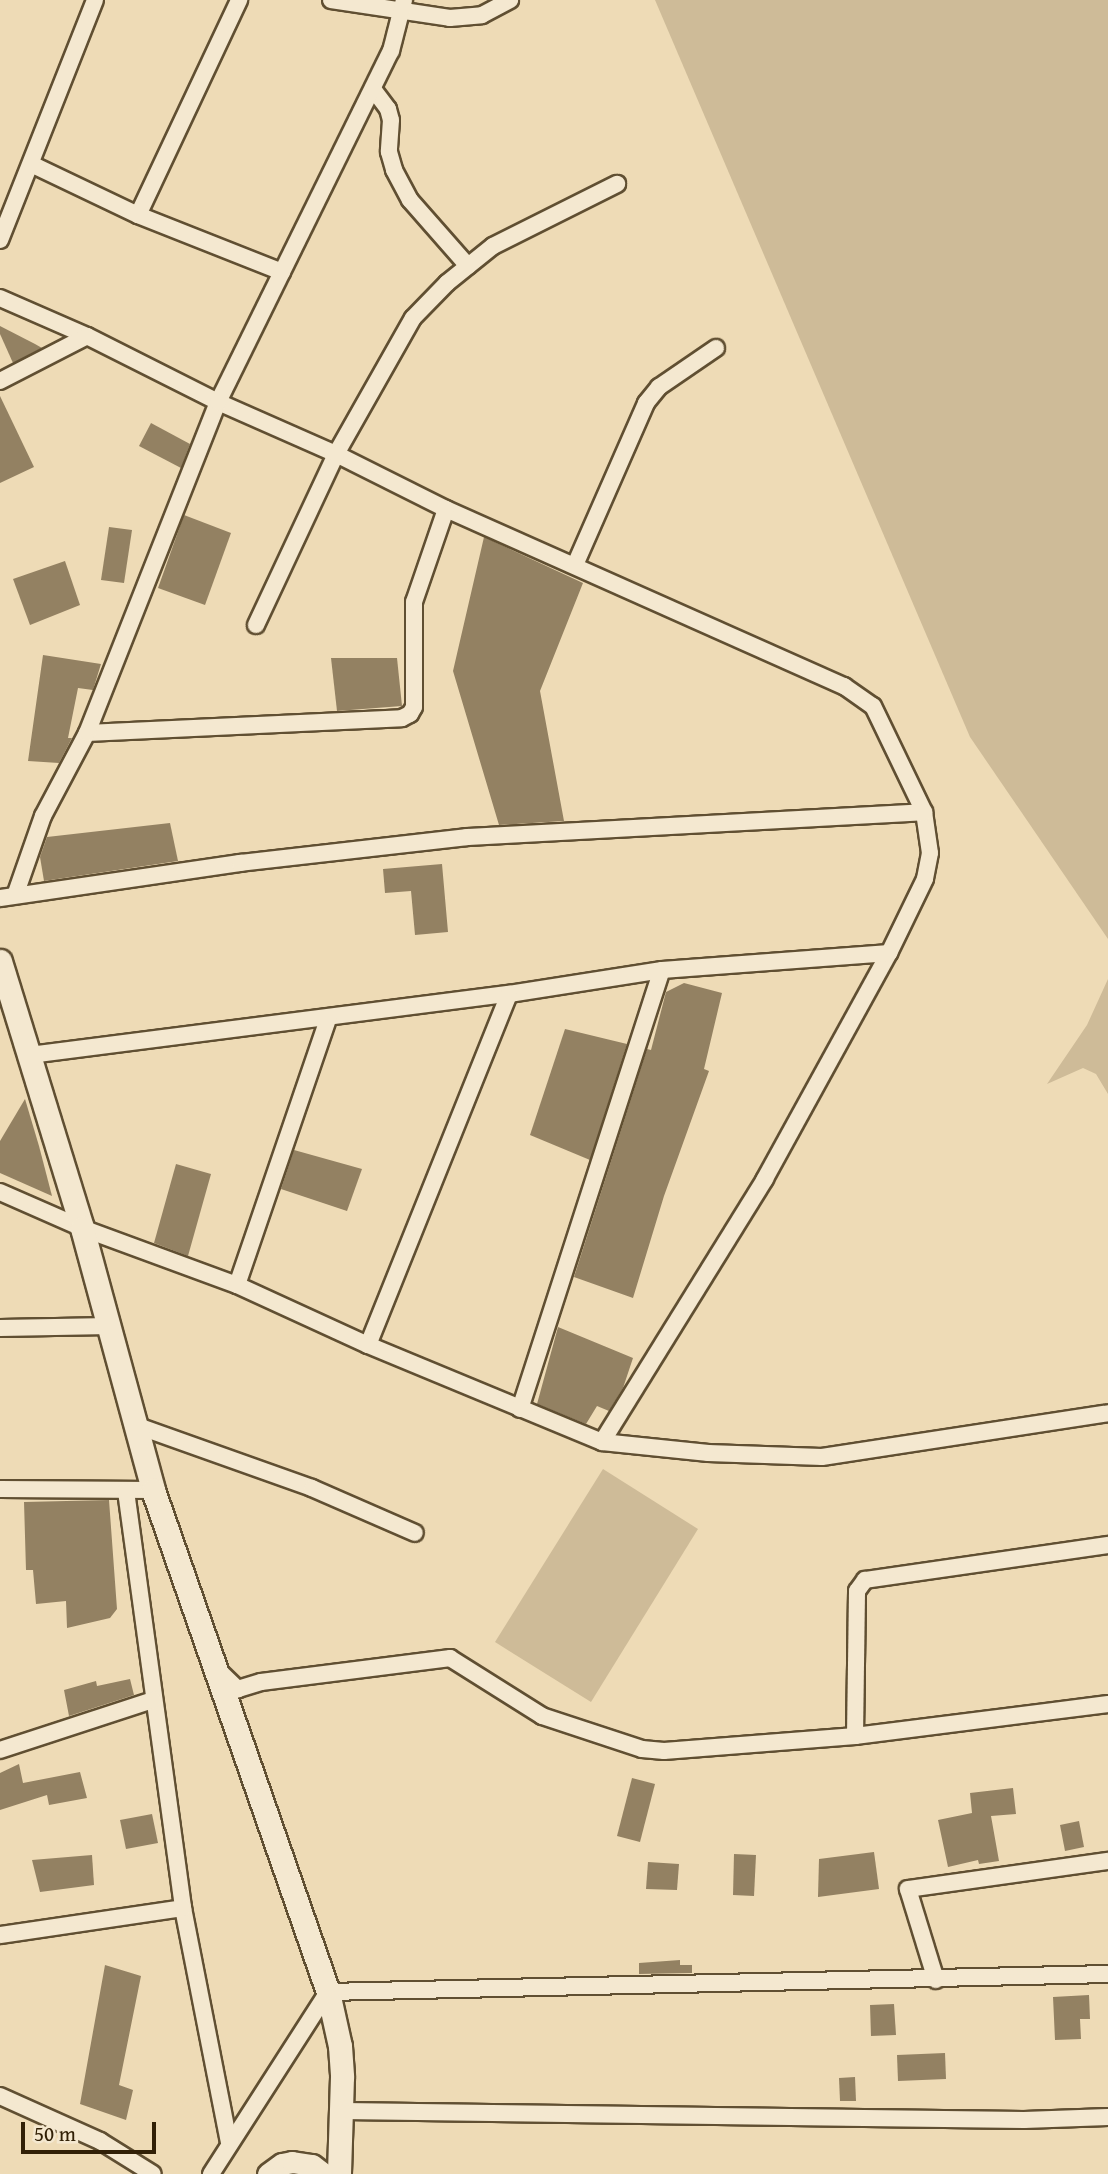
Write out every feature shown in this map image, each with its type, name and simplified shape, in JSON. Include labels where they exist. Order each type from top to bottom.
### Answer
[{"type":"main road","points":[[0,961],[82,1228],[153,1490],[328,1992],[341,2046],[343,2111],[338,2174]]},
{"type":"street","points":[[0,240],[95,0]]},
{"type":"street","points":[[138,215],[239,0]]},
{"type":"street","points":[[331,0],[403,6],[450,18],[482,15],[510,0]]},
{"type":"street","points":[[8,896],[43,816],[86,733],[218,402],[391,51],[403,6]]},
{"type":"street","points":[[373,89],[388,109],[391,120],[389,152],[399,180],[410,200],[468,266]]},
{"type":"street","points":[[31,164],[138,215],[282,272]]},
{"type":"street","points":[[256,625],[336,454],[413,318],[493,246],[617,184]]},
{"type":"street","points":[[0,298],[87,336],[218,402],[336,454],[446,509],[860,695],[873,706],[924,812],[930,853],[925,879],[889,953],[765,1179],[602,1442]]},
{"type":"street","points":[[0,381],[87,336]]},
{"type":"street","points":[[575,565],[646,403],[659,387],[716,348]]},
{"type":"street","points":[[86,733],[402,718],[410,714],[414,707],[415,602],[446,509]]},
{"type":"street","points":[[8,896],[467,837],[924,812]]},
{"type":"street","points":[[30,1055],[509,994],[662,970],[889,953]]},
{"type":"street","points":[[520,1409],[662,970]]},
{"type":"street","points":[[368,1345],[509,994]]},
{"type":"street","points":[[237,1286],[329,1017]]},
{"type":"street","points":[[0,1192],[82,1228],[237,1286],[368,1345],[602,1442],[708,1453],[822,1457],[1108,1413]]},
{"type":"street","points":[[0,1328],[110,1326]]},
{"type":"street","points":[[135,1424],[312,1488],[415,1533]]},
{"type":"street","points":[[0,1489],[153,1490]]},
{"type":"street","points":[[126,1490],[183,1908],[229,2142]]},
{"type":"street","points":[[855,1736],[857,1591],[865,1580],[1108,1545]]},
{"type":"street","points":[[217,1668],[238,1689],[261,1682],[450,1658],[542,1716],[642,1749],[664,1751],[855,1736],[1108,1704]]},
{"type":"street","points":[[0,1750],[153,1700]]},
{"type":"street","points":[[936,1980],[908,1889],[1108,1860]]},
{"type":"street","points":[[0,1935],[183,1908]]},
{"type":"street","points":[[211,2174],[229,2142],[328,1992],[1108,1974]]},
{"type":"street","points":[[0,2096],[100,2141],[153,2174]]},
{"type":"street","points":[[343,2111],[1024,2120],[1108,2117]]},
{"type":"street","points":[[268,2174],[282,2164],[292,2162],[312,2165],[324,2174]]},
{"type":"shaded area","points":[[655,0],[1108,0],[1108,939],[970,737]]},
{"type":"shaded area","points":[[1108,979],[1108,1094],[1096,1074],[1083,1068],[1047,1084],[1087,1025]]},
{"type":"shaded area","points":[[603,1469],[698,1529],[591,1702],[495,1642]]},
{"type":"building","points":[[0,326],[42,348],[13,363],[0,334]]},
{"type":"building","points":[[0,396],[34,467],[0,483]]},
{"type":"building","points":[[151,423],[190,444],[181,468],[139,446]]},
{"type":"building","points":[[184,515],[231,533],[205,605],[158,588]]},
{"type":"building","points":[[109,527],[132,530],[124,583],[101,580]]},
{"type":"building","points":[[484,537],[583,583],[540,691],[564,821],[499,825],[453,671]]},
{"type":"building","points":[[65,561],[80,605],[30,625],[13,579]]},
{"type":"building","points":[[43,655],[101,664],[93,690],[78,688],[68,738],[72,738],[59,763],[28,761]]},
{"type":"building","points":[[331,658],[397,658],[402,706],[337,711]]},
{"type":"building","points":[[170,823],[178,861],[44,881],[40,857],[47,837]]},
{"type":"building","points":[[442,864],[448,932],[415,935],[411,891],[385,893],[383,869]]},
{"type":"building","points":[[684,983],[722,993],[704,1069],[709,1071],[664,1196],[633,1298],[574,1277],[647,1049],[651,1050],[666,992]]},
{"type":"building","points":[[565,1029],[627,1044],[590,1160],[530,1135]]},
{"type":"building","points":[[25,1099],[52,1196],[0,1173],[0,1141]]},
{"type":"building","points":[[294,1150],[362,1169],[347,1211],[281,1189]]},
{"type":"building","points":[[176,1164],[211,1174],[188,1256],[154,1243]]},
{"type":"building","points":[[558,1327],[633,1358],[623,1388],[609,1411],[597,1406],[586,1424],[537,1404]]},
{"type":"building","points":[[109,1500],[117,1609],[110,1618],[67,1628],[66,1601],[36,1604],[33,1570],[26,1570],[24,1502]]},
{"type":"building","points":[[130,1679],[134,1695],[69,1716],[64,1690],[96,1681],[97,1686]]},
{"type":"building","points":[[19,1764],[23,1783],[80,1772],[87,1798],[49,1805],[47,1795],[0,1810],[0,1773]]},
{"type":"building","points":[[632,1778],[655,1784],[640,1842],[617,1836]]},
{"type":"building","points":[[1013,1788],[1016,1814],[991,1816],[999,1861],[979,1864],[978,1860],[948,1867],[938,1820],[972,1813],[970,1793]]},
{"type":"building","points":[[152,1814],[158,1843],[126,1849],[120,1820]]},
{"type":"building","points":[[1079,1821],[1084,1847],[1065,1851],[1060,1825]]},
{"type":"building","points":[[874,1852],[879,1889],[818,1897],[819,1859]]},
{"type":"building","points":[[734,1854],[756,1855],[754,1896],[733,1895]]},
{"type":"building","points":[[92,1855],[94,1885],[40,1892],[32,1860]]},
{"type":"building","points":[[648,1862],[679,1864],[677,1890],[646,1889]]},
{"type":"building","points":[[680,1960],[680,1965],[692,1965],[692,1973],[639,1974],[639,1963]]},
{"type":"building","points":[[105,1965],[141,1976],[119,2085],[133,2090],[126,2120],[80,2104]]},
{"type":"building","points":[[1089,1995],[1090,2019],[1080,2019],[1081,2039],[1055,2040],[1053,1997]]},
{"type":"building","points":[[894,2004],[896,2035],[871,2036],[870,2005]]},
{"type":"building","points":[[945,2053],[946,2079],[898,2081],[897,2055]]},
{"type":"building","points":[[855,2077],[856,2101],[840,2101],[839,2078]]}]
